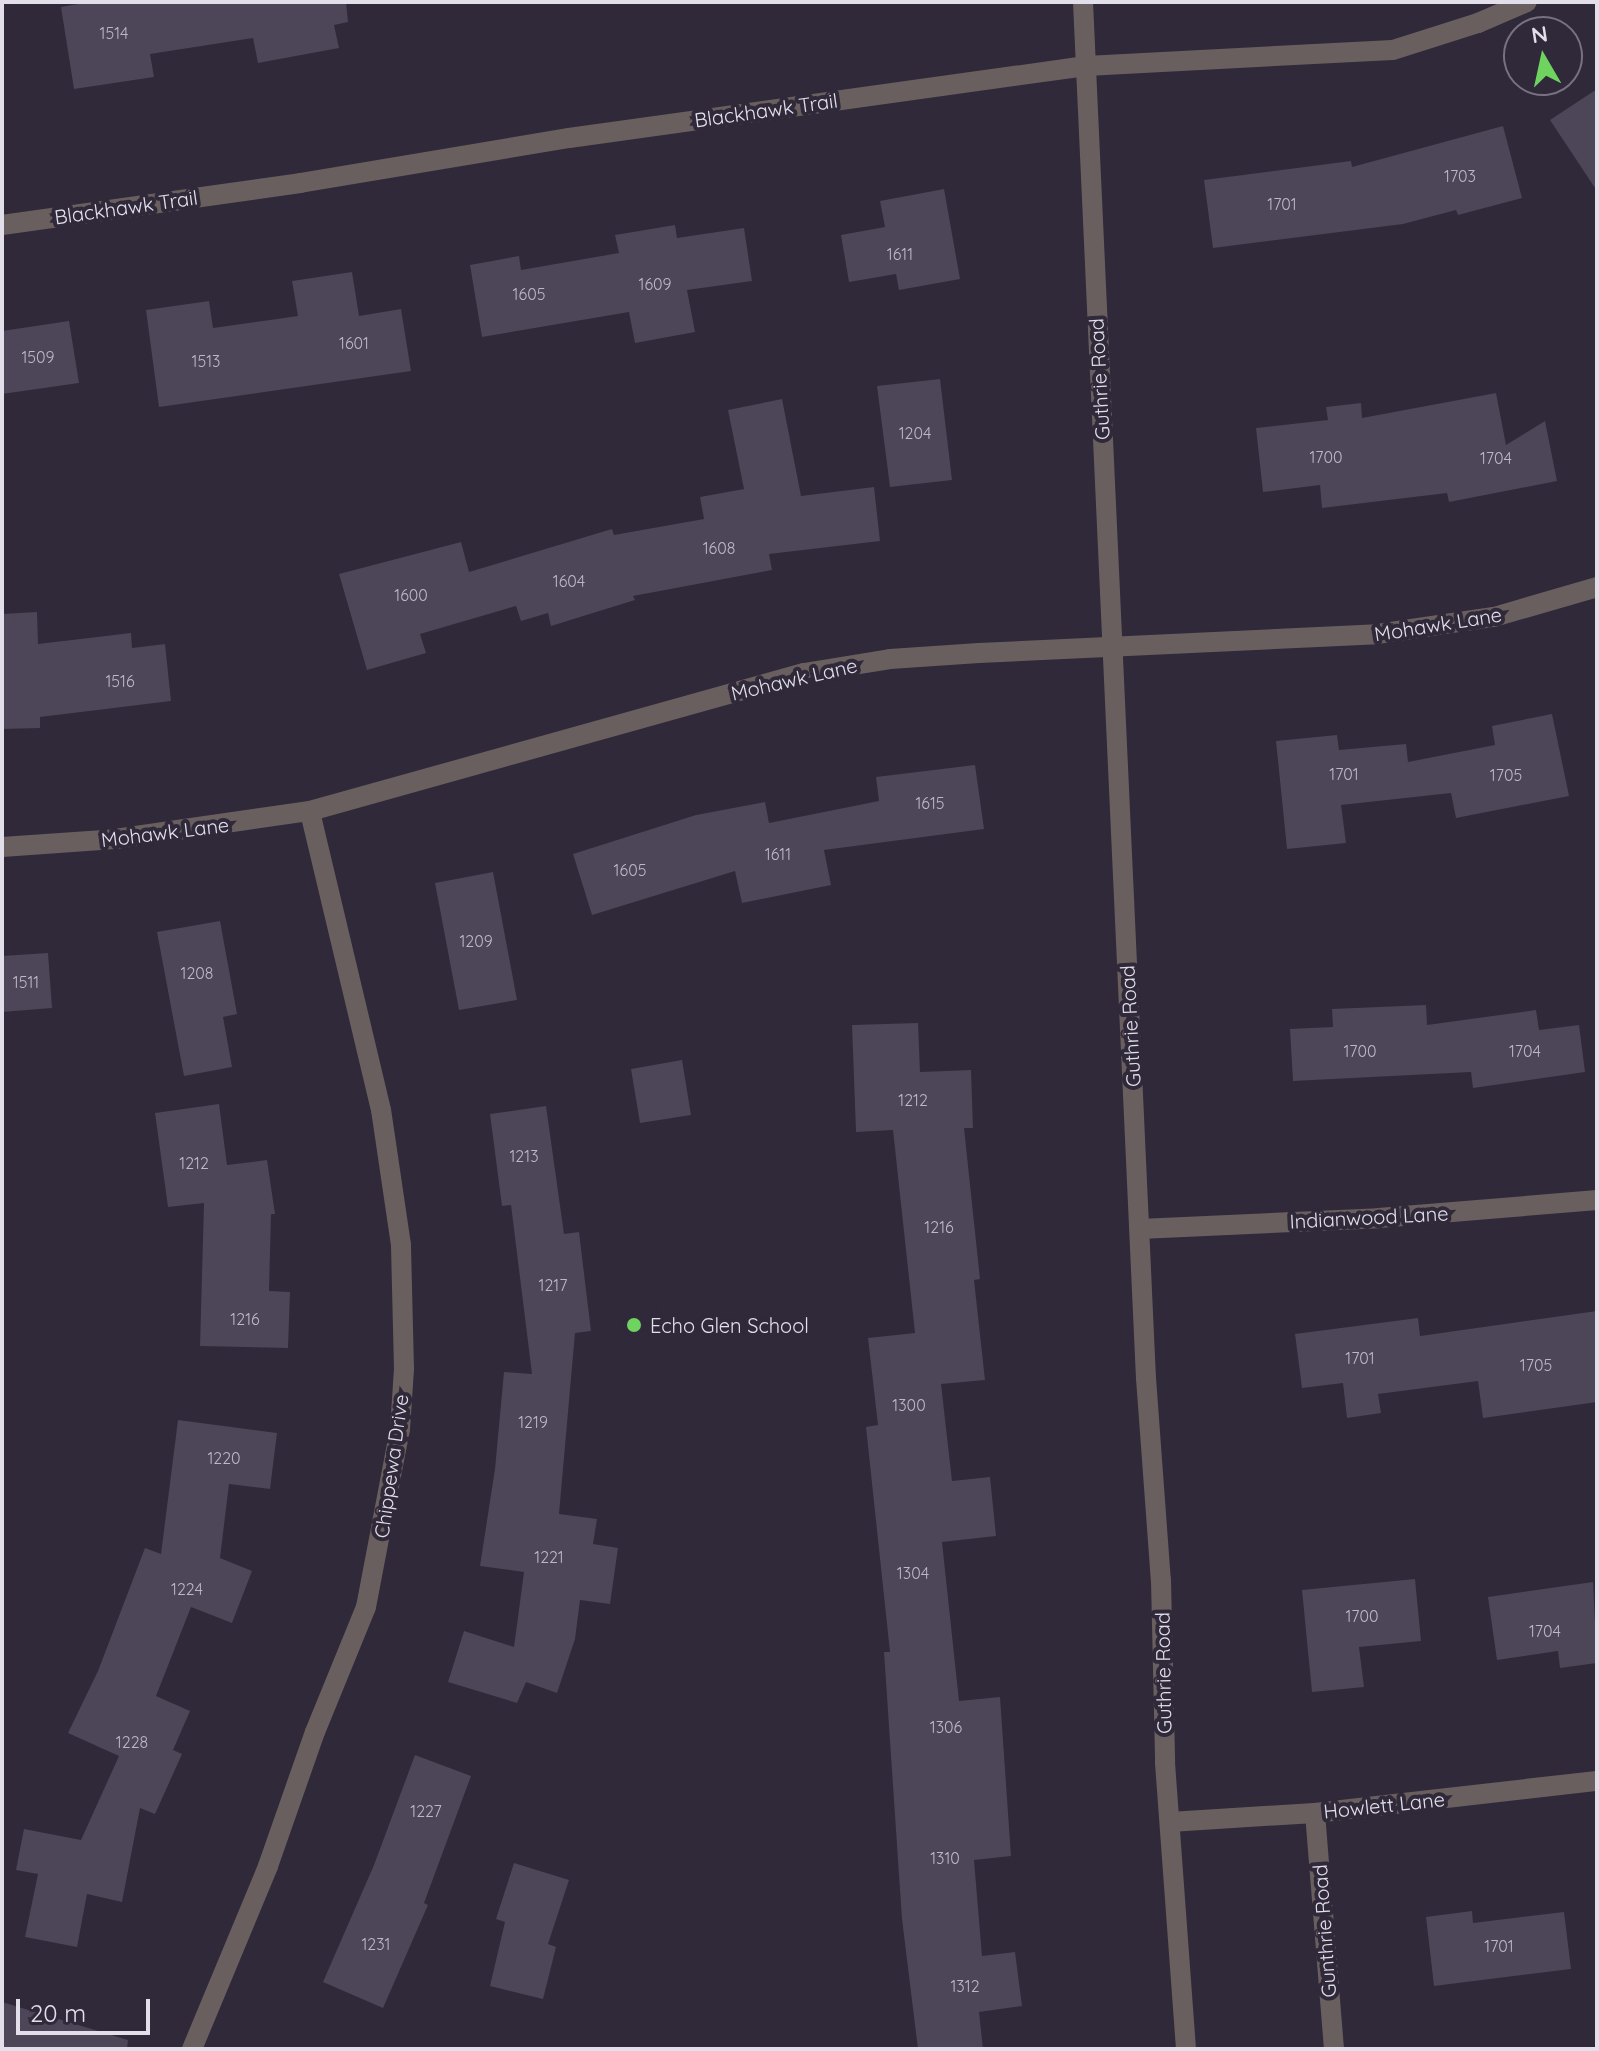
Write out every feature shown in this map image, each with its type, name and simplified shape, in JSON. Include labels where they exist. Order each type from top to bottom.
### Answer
[{"type":"street","name":"Guthrie Road","points":[[1083,2],[1146,1378],[1161,1580],[1170,1822],[1186,2049]]},
{"type":"street","name":"Blackhawk Trail","points":[[2,225],[300,183],[569,138],[1086,66],[1393,50],[1478,23],[1527,2]]},
{"type":"street","name":"Mohawk Lane","points":[[2,847],[115,839],[310,811],[804,673],[890,659],[1377,634],[1494,617],[1597,587]]},
{"type":"street","name":"Chippewa Drive","points":[[192,2049],[268,1866],[315,1732],[366,1607],[400,1429],[404,1369],[401,1245],[381,1110],[310,811]]},
{"type":"street","name":"Indianwood Lane","points":[[1140,1229],[1379,1218],[1597,1200]]},
{"type":"street","name":"Howlett Lane","points":[[1170,1822],[1315,1813],[1597,1781]]},
{"type":"street","name":"Gunthrie Road","points":[[1315,1813],[1334,2049]]},
{"type":"building","points":[[89,2],[346,2],[348,22],[334,25],[339,48],[258,63],[253,38],[150,54],[154,77],[74,89],[61,7]]},
{"type":"building","points":[[1597,89],[1597,191],[1550,120]]},
{"type":"building","points":[[1503,126],[1522,198],[1458,215],[1456,210],[1403,224],[1213,248],[1204,180],[1351,161],[1352,167]]},
{"type":"building","points":[[944,189],[960,279],[899,290],[896,274],[849,282],[841,235],[885,227],[880,201]]},
{"type":"building","points":[[675,225],[677,238],[744,228],[752,281],[687,290],[695,332],[635,343],[629,312],[482,337],[470,265],[519,256],[521,270],[619,253],[615,235]]},
{"type":"building","points":[[352,272],[359,316],[401,309],[411,371],[159,407],[146,310],[209,301],[213,328],[298,316],[292,281]]},
{"type":"building","points":[[69,321],[79,383],[2,394],[2,331]]},
{"type":"building","points":[[940,379],[952,480],[890,487],[877,386]]},
{"type":"building","points":[[1496,393],[1506,445],[1545,421],[1557,481],[1449,502],[1447,493],[1322,508],[1320,485],[1263,492],[1256,428],[1328,420],[1326,407],[1361,403],[1362,418]]},
{"type":"building","points":[[782,399],[801,496],[874,487],[880,541],[769,554],[772,570],[633,596],[635,600],[551,626],[548,613],[521,621],[516,606],[420,634],[426,653],[367,670],[339,574],[461,542],[469,572],[612,529],[614,535],[704,519],[700,497],[744,489],[728,410]]},
{"type":"building","points":[[37,612],[38,644],[131,633],[132,648],[165,644],[171,701],[40,717],[40,728],[2,729],[2,614]]},
{"type":"building","points":[[1552,714],[1569,796],[1456,818],[1451,793],[1341,805],[1346,843],[1287,849],[1276,741],[1337,735],[1339,750],[1406,744],[1408,762],[1495,745],[1492,726]]},
{"type":"building","points":[[975,765],[984,829],[824,850],[831,885],[742,903],[735,871],[592,915],[573,854],[696,815],[765,802],[769,823],[879,801],[876,777]]},
{"type":"building","points":[[493,872],[517,1000],[459,1010],[435,883]]},
{"type":"building","points":[[220,921],[237,1014],[223,1017],[232,1067],[184,1076],[157,932]]},
{"type":"building","points":[[48,953],[52,1008],[2,1012],[2,956]]},
{"type":"building","points":[[1426,1005],[1427,1025],[1536,1010],[1539,1030],[1579,1025],[1585,1072],[1473,1088],[1471,1072],[1293,1081],[1290,1029],[1333,1027],[1332,1009]]},
{"type":"building","points":[[918,1023],[920,1072],[971,1070],[973,1128],[964,1128],[980,1279],[974,1280],[985,1380],[941,1384],[952,1481],[990,1477],[996,1536],[942,1542],[959,1701],[1000,1697],[1011,1856],[974,1860],[982,1956],[1015,1952],[1022,2006],[979,2012],[983,2049],[918,2049],[902,1919],[884,1652],[890,1652],[866,1427],[878,1425],[868,1338],[915,1333],[893,1130],[856,1132],[852,1025]]},
{"type":"building","points":[[682,1060],[691,1115],[640,1123],[631,1069]]},
{"type":"building","points":[[219,1104],[227,1165],[267,1160],[275,1214],[271,1214],[269,1291],[290,1292],[288,1348],[200,1346],[204,1203],[168,1207],[155,1113]]},
{"type":"building","points":[[546,1106],[564,1234],[579,1232],[591,1331],[575,1333],[559,1514],[597,1519],[593,1544],[618,1548],[610,1604],[580,1600],[575,1639],[557,1693],[526,1682],[517,1703],[448,1682],[464,1631],[514,1647],[524,1572],[480,1566],[495,1469],[504,1372],[532,1374],[511,1205],[502,1206],[490,1114]]},
{"type":"building","points":[[1597,1311],[1597,1402],[1483,1418],[1478,1381],[1378,1394],[1381,1413],[1347,1418],[1343,1383],[1302,1388],[1295,1334],[1418,1318],[1420,1336]]},
{"type":"building","points":[[178,1420],[277,1433],[270,1489],[229,1484],[220,1558],[252,1571],[232,1623],[191,1607],[156,1696],[190,1711],[173,1750],[182,1754],[155,1814],[140,1808],[122,1902],[87,1894],[77,1947],[25,1937],[38,1874],[16,1870],[24,1829],[81,1840],[119,1756],[68,1733],[98,1671],[145,1548],[161,1554]]},
{"type":"building","points":[[1415,1579],[1421,1641],[1359,1647],[1364,1687],[1312,1692],[1302,1590]]},
{"type":"building","points":[[1593,1582],[1597,1663],[1560,1668],[1558,1651],[1497,1660],[1488,1597]]},
{"type":"building","points":[[415,1755],[471,1776],[424,1903],[428,1905],[383,2008],[323,1982],[374,1865]]},
{"type":"building","points":[[514,1863],[569,1880],[548,1944],[556,1947],[543,1999],[490,1986],[505,1922],[496,1919]]},
{"type":"building","points":[[1472,1911],[1473,1923],[1564,1912],[1571,1969],[1434,1986],[1426,1917]]},
{"type":"building","points":[[2,2002],[128,2040],[127,2049],[2,2049]]},
{"type":"place","name":"Echo Glen School","points":[[634,1325]]}]
